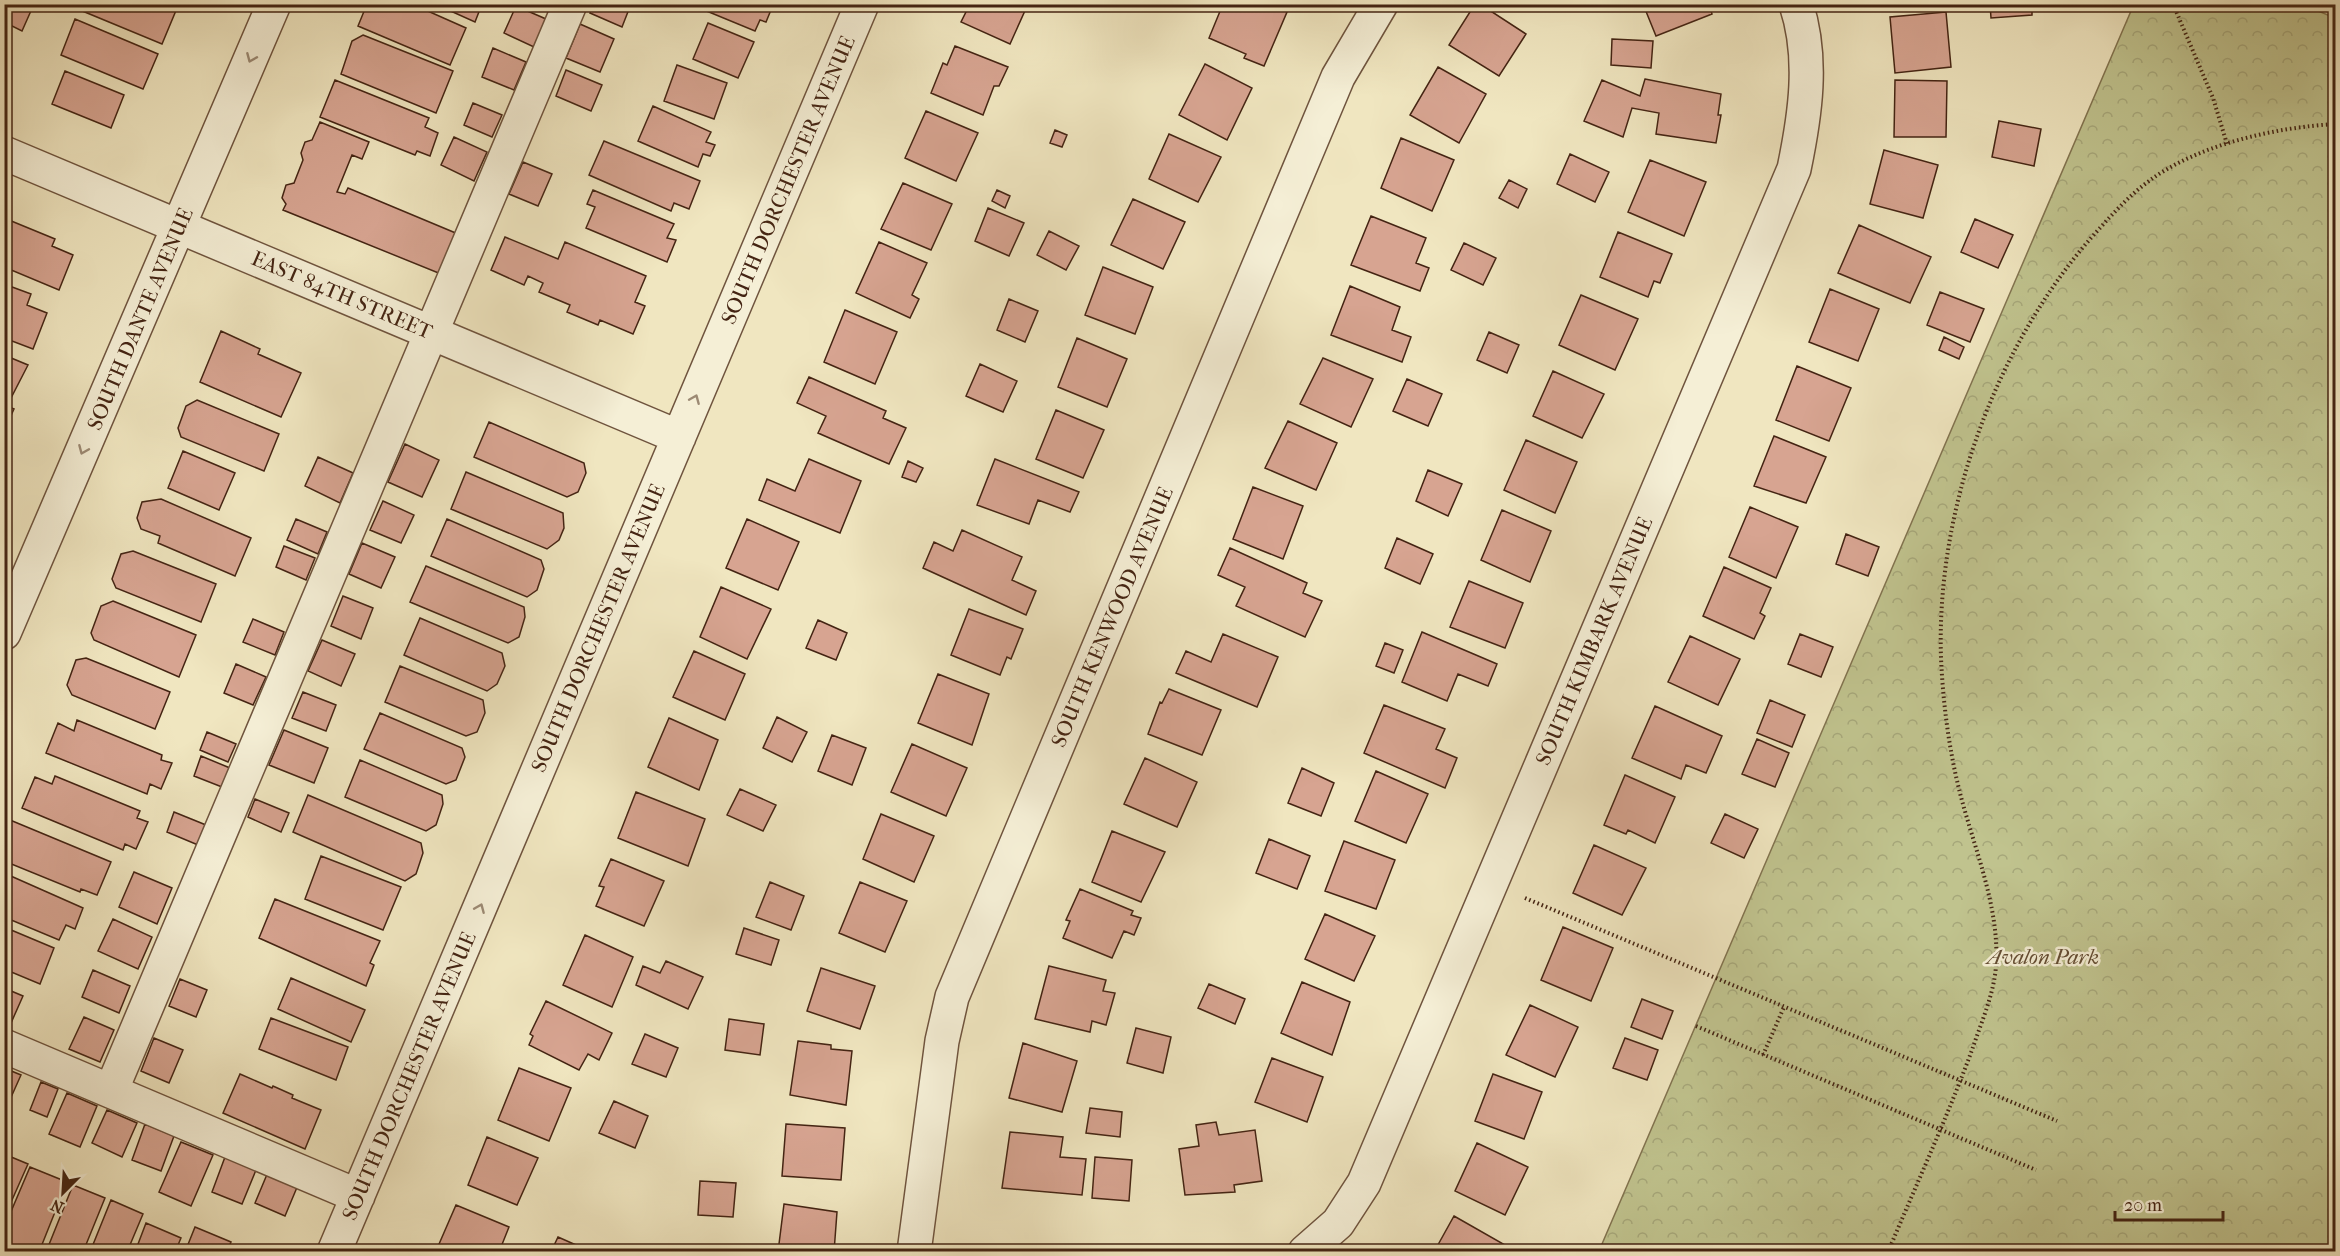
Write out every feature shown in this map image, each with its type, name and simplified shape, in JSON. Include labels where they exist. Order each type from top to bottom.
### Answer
[{"type":"street","name":"SOUTH DANTE AVENUE","points":[[4,633],[274,4]]},
{"type":"street","points":[[111,1091],[570,4]]},
{"type":"street","name":"SOUTH DORCHESTER AVENUE","points":[[334,1251],[862,4]]},
{"type":"street","name":"SOUTH KENWOOD AVENUE","points":[[914,1251],[942,1041],[952,997],[1338,77],[1381,4]]},
{"type":"street","name":"SOUTH KIMBARK AVENUE","points":[[1305,1251],[1338,1223],[1364,1183],[1794,169],[1805,118],[1806,74],[1796,4]]},
{"type":"street","name":"EAST 84TH STREET","points":[[4,153],[679,437]]},
{"type":"street","points":[[4,1046],[358,1196]]},
{"type":"path","points":[[2173,4],[2213,98],[2227,144]]},
{"type":"path","points":[[1888,1251],[1960,1080],[1986,1011],[1996,971],[1997,941],[1958,788],[1946,714],[1941,657],[1944,600],[1956,507],[1977,437],[2010,358],[2048,292],[2115,211],[2150,180],[2192,157],[2227,144],[2267,133],[2336,124]]},
{"type":"path","points":[[1525,898],[2057,1121]]},
{"type":"path","points":[[1763,1054],[1784,1006]]},
{"type":"path","points":[[1696,1026],[2036,1170]]},
{"type":"green space","name":"Avalon Park","points":[[2134,4],[2304,5],[2335,18],[2335,1251],[1599,1251]]},
{"type":"building","points":[[4,4],[34,4],[22,31],[4,22]]},
{"type":"building","points":[[169,4],[177,8],[162,44],[80,10],[81,8],[75,5]]},
{"type":"building","points":[[367,4],[412,4],[466,28],[450,65],[358,26]]},
{"type":"building","points":[[435,4],[482,4],[475,22]]},
{"type":"building","points":[[594,4],[631,4],[622,27],[590,13]]},
{"type":"building","points":[[970,4],[1028,4],[1010,44],[961,22]]},
{"type":"building","points":[[1223,4],[1270,4],[1287,12],[1264,66],[1244,58],[1246,54],[1209,38]]},
{"type":"building","points":[[1475,4],[1480,4],[1526,34],[1499,76],[1449,45]]},
{"type":"building","points":[[1643,4],[1709,4],[1712,14],[1656,36]]},
{"type":"building","points":[[1990,4],[2032,4],[2032,15],[1991,18]]},
{"type":"building","points":[[692,5],[773,5],[766,22],[760,20],[755,31]]},
{"type":"building","points":[[516,6],[546,19],[534,47],[504,33]]},
{"type":"building","points":[[1946,12],[1951,67],[1895,73],[1890,17]]},
{"type":"building","points":[[75,19],[158,54],[143,89],[61,55]]},
{"type":"building","points":[[708,23],[754,42],[738,78],[693,59]]},
{"type":"building","points":[[580,24],[614,39],[600,72],[566,58]]},
{"type":"building","points":[[363,35],[453,71],[436,113],[341,74],[352,41]]},
{"type":"building","points":[[1612,39],[1653,41],[1651,68],[1611,65]]},
{"type":"building","points":[[955,46],[1008,67],[999,86],[994,86],[983,115],[931,93],[943,63],[947,65]]},
{"type":"building","points":[[493,48],[526,62],[514,90],[482,77]]},
{"type":"building","points":[[1205,64],[1252,88],[1227,140],[1179,115]]},
{"type":"building","points":[[677,65],[727,83],[714,119],[664,101]]},
{"type":"building","points":[[1438,67],[1486,94],[1459,143],[1410,115]]},
{"type":"building","points":[[566,70],[602,85],[591,111],[556,96]]},
{"type":"building","points":[[65,71],[124,95],[111,128],[52,104]]},
{"type":"building","points":[[1645,79],[1721,94],[1718,115],[1721,115],[1716,143],[1656,134],[1659,113],[1632,108],[1623,137],[1584,121],[1602,80],[1640,96]]},
{"type":"building","points":[[335,80],[429,118],[425,127],[438,133],[430,156],[417,151],[415,155],[320,117]]},
{"type":"building","points":[[1895,80],[1947,81],[1946,137],[1894,137]]},
{"type":"building","points":[[473,103],[502,115],[492,137],[464,125]]},
{"type":"building","points":[[653,106],[711,132],[706,142],[715,145],[710,156],[703,154],[698,167],[638,141]]},
{"type":"building","points":[[926,111],[978,133],[956,181],[905,158]]},
{"type":"building","points":[[1999,121],[2041,129],[2034,166],[1992,157]]},
{"type":"building","points":[[320,122],[369,142],[362,159],[352,155],[337,192],[345,194],[348,188],[458,234],[441,274],[283,210],[286,204],[282,198],[286,185],[294,183],[303,160],[301,153],[305,142],[312,140]]},
{"type":"building","points":[[1055,130],[1067,135],[1062,147],[1050,143]]},
{"type":"building","points":[[1169,134],[1221,157],[1198,202],[1149,179]]},
{"type":"building","points":[[454,137],[487,152],[474,181],[441,165]]},
{"type":"building","points":[[1401,138],[1454,160],[1432,211],[1381,188]]},
{"type":"building","points":[[604,141],[700,181],[689,209],[674,203],[671,211],[589,175]]},
{"type":"building","points":[[1884,150],[1938,165],[1923,218],[1870,204]]},
{"type":"building","points":[[1570,154],[1609,172],[1595,202],[1557,184]]},
{"type":"building","points":[[1650,160],[1706,182],[1684,236],[1628,212]]},
{"type":"building","points":[[523,162],[552,174],[538,206],[509,194]]},
{"type":"building","points":[[1509,180],[1527,189],[1518,208],[1499,198]]},
{"type":"building","points":[[903,183],[952,204],[931,250],[881,229]]},
{"type":"building","points":[[593,190],[674,224],[667,238],[676,240],[667,262],[586,228],[595,207],[587,204]]},
{"type":"building","points":[[997,190],[1010,196],[1005,208],[992,201]]},
{"type":"building","points":[[1133,199],[1185,222],[1163,269],[1111,245]]},
{"type":"building","points":[[988,208],[1024,223],[1009,256],[975,241]]},
{"type":"building","points":[[1371,216],[1426,238],[1416,263],[1429,268],[1420,291],[1351,265]]},
{"type":"building","points":[[4,218],[55,239],[52,246],[73,255],[59,290],[4,267]]},
{"type":"building","points":[[1975,219],[2013,235],[1998,268],[1961,252]]},
{"type":"building","points":[[1859,225],[1931,257],[1910,303],[1838,273]]},
{"type":"building","points":[[1049,231],[1079,246],[1066,270],[1037,255]]},
{"type":"building","points":[[1618,232],[1672,254],[1660,283],[1654,281],[1648,297],[1600,277]]},
{"type":"building","points":[[505,237],[558,259],[565,242],[646,276],[635,302],[645,306],[633,334],[600,320],[598,325],[567,312],[570,305],[539,292],[543,283],[528,276],[524,285],[491,270]]},
{"type":"building","points":[[879,242],[927,263],[912,295],[919,299],[910,318],[856,293]]},
{"type":"building","points":[[1464,243],[1496,258],[1483,285],[1451,270]]},
{"type":"building","points":[[1103,267],[1153,287],[1135,334],[1085,315]]},
{"type":"building","points":[[4,284],[31,294],[27,305],[47,313],[33,349],[4,338]]},
{"type":"building","points":[[1350,286],[1400,307],[1392,330],[1411,337],[1402,362],[1331,335]]},
{"type":"building","points":[[1830,289],[1879,309],[1858,361],[1809,342]]},
{"type":"building","points":[[1940,292],[1984,309],[1970,342],[1927,325]]},
{"type":"building","points":[[1581,295],[1638,319],[1615,370],[1559,345]]},
{"type":"building","points":[[1009,299],[1038,311],[1025,342],[997,330]]},
{"type":"building","points":[[845,310],[897,332],[875,384],[824,362]]},
{"type":"building","points":[[221,331],[260,349],[258,354],[301,373],[281,417],[200,382]]},
{"type":"building","points":[[1489,332],[1519,345],[1507,373],[1477,360]]},
{"type":"building","points":[[1944,337],[1964,347],[1959,359],[1939,350]]},
{"type":"building","points":[[1077,338],[1127,359],[1107,407],[1058,387]]},
{"type":"building","points":[[4,355],[28,365],[11,398],[4,395]]},
{"type":"building","points":[[1323,358],[1373,379],[1351,427],[1300,404]]},
{"type":"building","points":[[980,364],[1017,381],[1003,412],[966,396]]},
{"type":"building","points":[[1797,366],[1851,388],[1829,441],[1776,420]]},
{"type":"building","points":[[1553,371],[1604,394],[1582,438],[1533,416]]},
{"type":"building","points":[[809,377],[886,411],[883,418],[906,428],[889,464],[818,433],[826,416],[797,403]]},
{"type":"building","points":[[1407,379],[1442,394],[1428,426],[1393,411]]},
{"type":"building","points":[[197,400],[279,434],[264,471],[181,437],[178,428],[186,406]]},
{"type":"building","points":[[4,405],[14,409],[4,431]]},
{"type":"building","points":[[1056,410],[1104,430],[1083,478],[1036,459]]},
{"type":"building","points":[[1288,421],[1337,443],[1316,490],[1265,468]]},
{"type":"building","points":[[489,422],[584,463],[586,473],[578,492],[567,497],[474,457]]},
{"type":"building","points":[[1774,436],[1826,457],[1806,503],[1754,486]]},
{"type":"building","points":[[1526,440],[1577,462],[1555,513],[1504,490]]},
{"type":"building","points":[[405,444],[439,460],[422,497],[388,482]]},
{"type":"building","points":[[183,451],[235,473],[219,510],[168,488]]},
{"type":"building","points":[[318,457],[353,473],[340,503],[305,486]]},
{"type":"building","points":[[809,459],[861,481],[840,533],[759,500],[767,479],[795,491]]},
{"type":"building","points":[[995,459],[1079,492],[1070,512],[1038,500],[1029,524],[977,505]]},
{"type":"building","points":[[908,461],[923,468],[916,482],[902,477]]},
{"type":"building","points":[[1428,470],[1462,484],[1448,516],[1416,501]]},
{"type":"building","points":[[466,472],[563,513],[564,528],[559,540],[547,549],[451,509]]},
{"type":"building","points":[[1253,487],[1303,506],[1283,559],[1233,539]]},
{"type":"building","points":[[161,499],[251,538],[235,576],[158,543],[160,536],[141,529],[137,518],[142,502]]},
{"type":"building","points":[[383,501],[414,515],[401,543],[370,530]]},
{"type":"building","points":[[1750,507],[1798,527],[1776,578],[1729,557]]},
{"type":"building","points":[[1502,510],[1551,531],[1530,582],[1481,560]]},
{"type":"building","points":[[296,519],[327,532],[318,554],[287,540]]},
{"type":"building","points":[[447,519],[541,560],[544,569],[537,590],[527,597],[431,556]]},
{"type":"building","points":[[747,519],[799,542],[778,590],[726,568]]},
{"type":"building","points":[[962,530],[1022,557],[1012,580],[1036,591],[1026,615],[923,568],[934,542],[953,551]]},
{"type":"building","points":[[1846,534],[1879,547],[1868,576],[1836,564]]},
{"type":"building","points":[[1397,538],[1433,554],[1420,584],[1385,568]]},
{"type":"building","points":[[362,543],[395,557],[381,588],[349,574]]},
{"type":"building","points":[[284,546],[315,558],[306,580],[276,567]]},
{"type":"building","points":[[1230,548],[1307,583],[1303,593],[1322,601],[1305,637],[1236,606],[1245,587],[1218,575]]},
{"type":"building","points":[[133,551],[216,584],[201,622],[116,588],[112,579],[121,554]]},
{"type":"building","points":[[426,566],[524,607],[525,617],[519,637],[508,643],[410,602]]},
{"type":"building","points":[[1724,567],[1771,588],[1760,613],[1765,616],[1754,639],[1703,616]]},
{"type":"building","points":[[1469,581],[1523,603],[1505,648],[1450,627]]},
{"type":"building","points":[[721,587],[771,609],[747,659],[700,637]]},
{"type":"building","points":[[343,596],[373,608],[361,639],[331,626]]},
{"type":"building","points":[[113,601],[196,635],[179,677],[94,640],[91,633],[101,606]]},
{"type":"building","points":[[969,609],[1023,629],[1011,659],[1007,657],[1000,675],[951,655]]},
{"type":"building","points":[[420,618],[502,653],[505,666],[497,684],[487,691],[404,655]]},
{"type":"building","points":[[253,619],[284,632],[275,655],[243,642]]},
{"type":"building","points":[[818,620],[847,633],[836,660],[806,648]]},
{"type":"building","points":[[1422,632],[1497,664],[1488,686],[1458,674],[1447,701],[1402,682]]},
{"type":"building","points":[[1223,634],[1278,657],[1257,707],[1176,673],[1186,651],[1211,662]]},
{"type":"building","points":[[1800,634],[1833,647],[1821,677],[1788,664]]},
{"type":"building","points":[[1690,636],[1740,659],[1718,705],[1668,682]]},
{"type":"building","points":[[322,640],[355,654],[341,686],[308,671]]},
{"type":"building","points":[[1385,643],[1403,650],[1394,673],[1376,666]]},
{"type":"building","points":[[694,651],[745,674],[725,720],[673,697]]},
{"type":"building","points":[[86,658],[170,692],[155,729],[72,695],[67,685],[76,660]]},
{"type":"building","points":[[236,664],[266,677],[253,705],[224,693]]},
{"type":"building","points":[[400,666],[483,700],[485,713],[477,732],[466,736],[385,702]]},
{"type":"building","points":[[938,674],[989,694],[972,745],[918,723]]},
{"type":"building","points":[[1169,689],[1221,710],[1202,755],[1148,734],[1160,702],[1162,703]]},
{"type":"building","points":[[303,692],[336,705],[326,731],[292,718]]},
{"type":"building","points":[[1770,700],[1805,715],[1792,747],[1757,733]]},
{"type":"building","points":[[1384,705],[1445,729],[1436,749],[1457,758],[1445,788],[1364,753]]},
{"type":"building","points":[[1655,706],[1722,736],[1706,773],[1686,765],[1681,779],[1632,758]]},
{"type":"building","points":[[380,713],[462,748],[465,757],[456,780],[446,784],[364,749]]},
{"type":"building","points":[[777,717],[807,732],[792,762],[763,748]]},
{"type":"building","points":[[669,718],[718,740],[699,790],[648,767]]},
{"type":"building","points":[[77,720],[162,755],[161,760],[172,763],[161,789],[150,784],[147,794],[46,753],[58,723],[74,731]]},
{"type":"building","points":[[284,730],[328,748],[314,783],[269,765]]},
{"type":"building","points":[[207,732],[236,744],[228,762],[200,750]]},
{"type":"building","points":[[832,735],[866,748],[852,785],[818,771]]},
{"type":"building","points":[[1757,739],[1789,753],[1775,787],[1742,774]]},
{"type":"building","points":[[912,744],[967,768],[946,816],[891,792]]},
{"type":"building","points":[[201,756],[230,768],[222,787],[194,776]]},
{"type":"building","points":[[1145,758],[1197,782],[1177,827],[1124,804]]},
{"type":"building","points":[[360,760],[442,795],[443,804],[436,825],[426,831],[345,797]]},
{"type":"building","points":[[1302,768],[1334,783],[1321,816],[1288,803]]},
{"type":"building","points":[[1376,771],[1428,794],[1406,843],[1355,821]]},
{"type":"building","points":[[1625,775],[1675,797],[1655,843],[1628,830],[1626,834],[1604,825]]},
{"type":"building","points":[[55,776],[140,811],[137,818],[148,822],[136,849],[125,844],[123,850],[22,808],[35,777],[52,784]]},
{"type":"building","points":[[740,789],[776,805],[763,831],[727,815]]},
{"type":"building","points":[[636,792],[705,819],[688,866],[618,838]]},
{"type":"building","points":[[308,795],[421,843],[423,853],[416,874],[405,881],[293,832]]},
{"type":"building","points":[[255,799],[289,813],[281,832],[248,817]]},
{"type":"building","points":[[174,812],[206,825],[198,845],[167,832]]},
{"type":"building","points":[[881,814],[934,836],[914,882],[863,859]]},
{"type":"building","points":[[1725,814],[1758,829],[1744,858],[1711,843]]},
{"type":"building","points":[[10,820],[111,862],[97,895],[81,889],[80,892],[4,861],[4,833]]},
{"type":"building","points":[[1112,831],[1165,852],[1141,902],[1092,882]]},
{"type":"building","points":[[1269,839],[1310,856],[1297,889],[1256,873]]},
{"type":"building","points":[[1344,841],[1395,860],[1376,909],[1325,891]]},
{"type":"building","points":[[1594,845],[1646,868],[1622,915],[1573,893]]},
{"type":"building","points":[[321,856],[401,887],[383,930],[305,899]]},
{"type":"building","points":[[611,859],[664,881],[644,926],[596,906],[604,887],[599,886]]},
{"type":"building","points":[[134,872],[172,888],[157,924],[119,907]]},
{"type":"building","points":[[4,873],[83,908],[75,929],[66,925],[59,940],[4,917]]},
{"type":"building","points":[[770,882],[804,896],[791,930],[756,917]]},
{"type":"building","points":[[860,882],[907,901],[885,952],[839,933]]},
{"type":"building","points":[[1080,889],[1133,911],[1131,915],[1141,918],[1134,935],[1124,931],[1112,958],[1063,938],[1070,921],[1066,920]]},
{"type":"building","points":[[275,899],[380,941],[370,963],[374,965],[366,986],[259,938]]},
{"type":"building","points":[[1325,914],[1375,936],[1354,981],[1305,959]]},
{"type":"building","points":[[113,919],[152,937],[138,969],[98,951]]},
{"type":"building","points":[[4,927],[54,948],[40,984],[4,969]]},
{"type":"building","points":[[1563,927],[1613,948],[1591,1001],[1541,980]]},
{"type":"building","points":[[744,928],[779,940],[771,965],[736,954]]},
{"type":"building","points":[[585,935],[633,957],[612,1007],[563,985]]},
{"type":"building","points":[[666,961],[703,977],[688,1009],[636,985],[643,966],[660,973]]},
{"type":"building","points":[[1049,966],[1106,980],[1103,991],[1115,993],[1106,1025],[1092,1021],[1090,1032],[1035,1019]]},
{"type":"building","points":[[821,968],[875,986],[860,1029],[807,1011]]},
{"type":"building","points":[[93,970],[130,986],[119,1013],[82,997]]},
{"type":"building","points":[[291,978],[365,1010],[351,1042],[278,1009]]},
{"type":"building","points":[[180,979],[207,990],[196,1017],[169,1006]]},
{"type":"building","points":[[1302,982],[1350,1002],[1332,1055],[1281,1033]]},
{"type":"building","points":[[1209,984],[1245,999],[1235,1024],[1198,1008]]},
{"type":"building","points":[[4,988],[23,996],[7,1032],[4,1031]]},
{"type":"building","points":[[1642,999],[1673,1011],[1662,1039],[1631,1027]]},
{"type":"building","points":[[546,1001],[612,1033],[599,1060],[588,1054],[579,1070],[529,1045],[533,1036],[530,1034]]},
{"type":"building","points":[[1530,1005],[1578,1027],[1555,1077],[1506,1055]]},
{"type":"building","points":[[84,1017],[114,1030],[100,1062],[69,1049]]},
{"type":"building","points":[[271,1018],[348,1047],[336,1080],[259,1049]]},
{"type":"building","points":[[729,1019],[764,1024],[760,1055],[725,1050]]},
{"type":"building","points":[[1136,1028],[1171,1037],[1163,1073],[1127,1063]]},
{"type":"building","points":[[645,1034],[678,1048],[666,1077],[632,1064]]},
{"type":"building","points":[[154,1038],[183,1050],[169,1083],[141,1071]]},
{"type":"building","points":[[1625,1038],[1658,1050],[1647,1080],[1613,1068]]},
{"type":"building","points":[[798,1041],[831,1045],[831,1049],[852,1051],[846,1105],[790,1095]]},
{"type":"building","points":[[1023,1043],[1077,1061],[1062,1112],[1009,1098]]},
{"type":"building","points":[[1272,1058],[1323,1077],[1307,1122],[1255,1102]]},
{"type":"building","points":[[4,1068],[21,1075],[4,1113]]},
{"type":"building","points":[[519,1068],[571,1088],[549,1141],[498,1120]]},
{"type":"building","points":[[240,1074],[272,1088],[273,1086],[293,1095],[292,1098],[321,1110],[305,1149],[223,1113]]},
{"type":"building","points":[[1493,1074],[1542,1092],[1524,1139],[1475,1121]]},
{"type":"building","points":[[41,1082],[58,1089],[47,1117],[30,1110]]},
{"type":"building","points":[[67,1093],[97,1106],[80,1147],[49,1134]]},
{"type":"building","points":[[614,1101],[648,1116],[635,1148],[599,1133]]},
{"type":"building","points":[[1090,1108],[1122,1112],[1120,1137],[1086,1133]]},
{"type":"building","points":[[107,1110],[137,1123],[122,1157],[92,1143]]},
{"type":"building","points":[[1216,1122],[1219,1135],[1255,1130],[1262,1181],[1234,1185],[1235,1192],[1185,1195],[1179,1149],[1199,1146],[1196,1125]]},
{"type":"building","points":[[145,1124],[174,1136],[161,1171],[132,1160]]},
{"type":"building","points":[[786,1124],[845,1128],[841,1180],[782,1176]]},
{"type":"building","points":[[1010,1132],[1063,1137],[1060,1157],[1086,1159],[1082,1195],[1002,1188]]},
{"type":"building","points":[[487,1137],[538,1158],[517,1205],[468,1185]]},
{"type":"building","points":[[181,1142],[213,1155],[191,1206],[159,1192]]},
{"type":"building","points":[[1477,1143],[1528,1167],[1505,1215],[1455,1191]]},
{"type":"building","points":[[4,1154],[28,1164],[4,1218]]},
{"type":"building","points":[[225,1157],[256,1170],[242,1204],[212,1192]]},
{"type":"building","points":[[1095,1157],[1132,1160],[1129,1201],[1092,1198]]},
{"type":"building","points":[[30,1167],[67,1182],[39,1252],[4,1252],[4,1228]]},
{"type":"building","points":[[268,1172],[298,1185],[285,1216],[255,1203]]},
{"type":"building","points":[[700,1181],[736,1183],[733,1217],[698,1215]]},
{"type":"building","points":[[73,1185],[105,1198],[83,1252],[46,1252]]},
{"type":"building","points":[[111,1200],[143,1214],[127,1252],[90,1252]]},
{"type":"building","points":[[784,1204],[837,1212],[834,1252],[778,1252]]},
{"type":"building","points":[[456,1205],[509,1227],[499,1252],[436,1251]]},
{"type":"building","points":[[1454,1216],[1505,1245],[1501,1252],[1434,1252]]},
{"type":"building","points":[[146,1223],[181,1238],[175,1252],[135,1252]]},
{"type":"building","points":[[195,1227],[231,1242],[227,1252],[185,1252]]},
{"type":"building","points":[[558,1237],[585,1249],[584,1252],[551,1252]]}]
